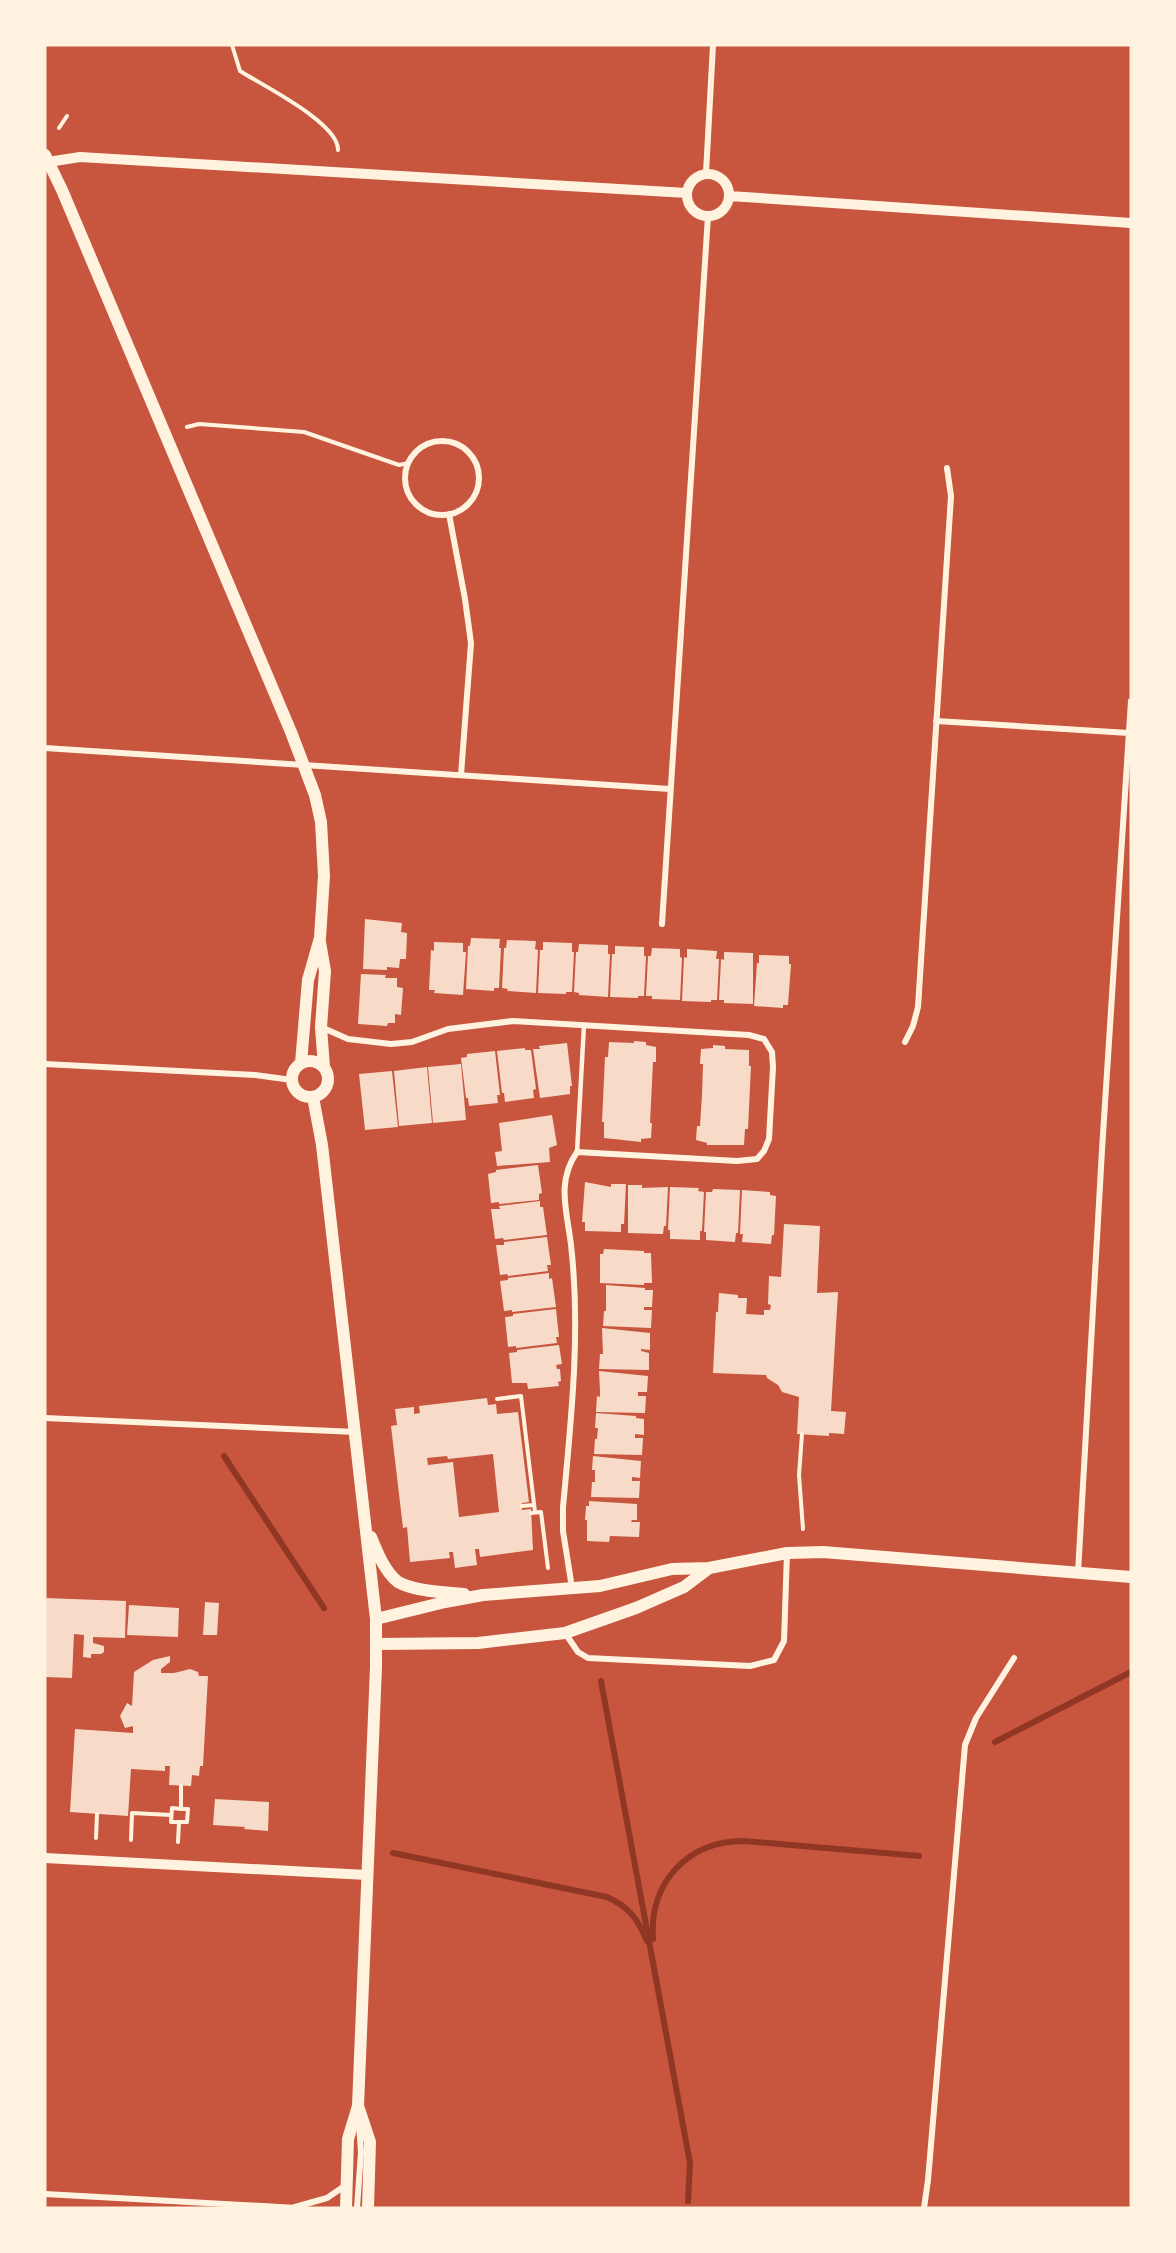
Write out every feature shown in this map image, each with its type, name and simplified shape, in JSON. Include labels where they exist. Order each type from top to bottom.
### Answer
[{"type":"main road","points":[[46,160],[65,197],[315,795],[321,822],[324,876],[320,938],[324,971],[321,1027],[324,1067],[329,1079],[324,1091],[313,1097],[307,1097],[296,1091],[292,1080],[293,1073],[301,1063],[308,980],[320,938]]},
{"type":"main road","points":[[301,1063],[314,1061],[324,1067]]},
{"type":"main road","points":[[313,1097],[323,1156],[376,1619],[358,2106],[348,2139],[346,2208]]},
{"type":"main road","points":[[365,1518],[381,1560],[389,1573],[399,1582],[432,1591],[483,1595]]},
{"type":"main road","points":[[376,1619],[483,1595],[600,1586],[672,1569],[709,1568],[787,1553],[823,1552],[1131,1577]]},
{"type":"main road","points":[[376,1644],[478,1643],[565,1633],[636,1608],[684,1587],[709,1568]]},
{"type":"main road","points":[[358,2106],[370,2142],[368,2208]]},
{"type":"street","points":[[706,173],[713,45]]},
{"type":"street","points":[[46,160],[73,157],[687,193]]},
{"type":"street","points":[[706,173],[723,179],[729,190],[725,208],[708,216],[695,212],[687,193],[691,182],[706,173]]},
{"type":"street","points":[[729,196],[1131,224]]},
{"type":"street","points":[[662,924],[708,216]]},
{"type":"street","points":[[436,441],[448,441],[459,445],[473,457],[479,474],[476,492],[465,506],[449,514],[431,513],[416,503],[407,487],[406,475],[409,463],[419,449],[436,441]]},
{"type":"street","points":[[905,1042],[914,1026],[918,1007],[951,496],[947,468]]},
{"type":"street","points":[[449,514],[467,608],[471,643],[461,775]]},
{"type":"street","points":[[1078,1574],[1131,701]]},
{"type":"street","points":[[936,721],[1129,733]]},
{"type":"street","points":[[45,748],[670,789]]},
{"type":"street","points":[[321,1027],[348,1039],[392,1044],[412,1042],[448,1029],[513,1021],[759,1036],[770,1048],[773,1067],[769,1139],[765,1151],[757,1159],[737,1161],[577,1152],[565,1176],[564,1196],[576,1295],[576,1331],[563,1523],[566,1558],[572,1588]]},
{"type":"street","points":[[45,1064],[255,1075],[292,1080]]},
{"type":"street","points":[[45,1418],[356,1432]]},
{"type":"street","points":[[565,1633],[578,1652],[588,1659],[750,1666],[774,1660],[784,1641],[787,1553]]},
{"type":"street","points":[[924,2208],[964,1744],[976,1719],[1014,1658]]},
{"type":"street","points":[[45,1858],[367,1875]]},
{"type":"street","points":[[357,2208],[361,2152],[358,2106]]},
{"type":"street","points":[[45,2194],[296,2208],[327,2198],[346,2185]]},
{"type":"lane","points":[[577,1152],[584,1025]]},
{"type":"path","points":[[232,45],[237,68],[240,71],[312,115],[336,140],[338,150]]},
{"type":"path","points":[[59,129],[68,116]]},
{"type":"path","points":[[187,427],[200,424],[304,432],[399,465],[409,463]]},
{"type":"path","points":[[497,1399],[521,1396],[534,1505],[533,1513],[541,1512],[548,1568]]},
{"type":"path","points":[[802,1434],[799,1475],[803,1529]]},
{"type":"path","points":[[522,1506],[534,1505]]},
{"type":"path","points":[[181,1786],[181,1809]]},
{"type":"path","points":[[172,1808],[181,1809],[188,1809],[187,1822],[171,1822],[172,1808]]},
{"type":"path","points":[[131,1840],[132,1813],[171,1815]]},
{"type":"path","points":[[96,1838],[97,1814]]},
{"type":"path","points":[[178,1842],[179,1822]]},
{"type":"building","points":[[365,919],[402,923],[401,932],[407,933],[406,959],[400,959],[399,968],[363,969]]},
{"type":"building","points":[[471,938],[500,939],[499,988],[494,988],[494,991],[466,989],[468,946],[470,946]]},
{"type":"building","points":[[507,940],[536,941],[535,949],[538,950],[536,993],[507,991],[508,989],[502,988],[504,948],[506,948]]},
{"type":"building","points":[[434,942],[463,943],[463,952],[466,952],[463,995],[434,993],[435,990],[429,990],[431,950],[434,951]]},
{"type":"building","points":[[543,942],[572,943],[572,952],[574,952],[572,992],[566,992],[566,994],[538,993],[540,950],[543,950]]},
{"type":"building","points":[[579,944],[608,945],[608,954],[610,954],[608,997],[579,995],[574,992],[576,952],[578,952]]},
{"type":"building","points":[[615,946],[644,947],[644,956],[646,956],[644,996],[638,996],[638,998],[610,997],[612,954],[615,954]]},
{"type":"building","points":[[652,948],[680,949],[682,958],[680,1000],[652,999],[652,996],[646,996],[648,956],[651,956]]},
{"type":"building","points":[[687,949],[717,951],[716,959],[719,959],[717,1000],[711,1000],[711,1002],[682,1001],[684,957],[687,958]]},
{"type":"building","points":[[724,952],[753,953],[753,1004],[724,1003],[724,1000],[719,1000],[721,959],[724,960]]},
{"type":"building","points":[[759,955],[789,956],[789,964],[791,964],[788,1005],[783,1005],[783,1008],[754,1006]]},
{"type":"building","points":[[361,974],[397,978],[397,987],[403,988],[401,1015],[395,1014],[395,1023],[388,1023],[387,1026],[358,1024]]},
{"type":"building","points":[[634,1041],[646,1042],[646,1045],[656,1047],[656,1062],[653,1062],[651,1138],[641,1139],[641,1142],[604,1138],[604,1122],[602,1122],[605,1057],[608,1057],[609,1042],[634,1043]]},
{"type":"building","points":[[567,1043],[572,1086],[570,1086],[570,1094],[540,1098],[533,1049],[540,1049],[539,1046]]},
{"type":"building","points":[[713,1045],[725,1046],[725,1049],[749,1050],[749,1066],[751,1066],[748,1129],[745,1129],[744,1145],[707,1145],[707,1143],[696,1140],[697,1126],[700,1126],[702,1095],[701,1049],[713,1048]]},
{"type":"building","points":[[525,1048],[525,1050],[531,1050],[536,1089],[533,1090],[534,1098],[505,1102],[497,1051]]},
{"type":"building","points":[[495,1051],[500,1095],[497,1095],[498,1103],[469,1106],[461,1058],[467,1057],[467,1054]]},
{"type":"building","points":[[461,1064],[466,1120],[433,1123],[428,1067]]},
{"type":"building","points":[[427,1067],[432,1123],[399,1126],[394,1071]]},
{"type":"building","points":[[392,1071],[398,1127],[365,1130],[359,1074]]},
{"type":"building","points":[[552,1115],[557,1145],[549,1148],[550,1162],[497,1166],[495,1152],[502,1151],[499,1123]]},
{"type":"building","points":[[538,1165],[542,1193],[539,1194],[539,1200],[491,1203],[488,1174],[496,1170]]},
{"type":"building","points":[[585,1182],[611,1187],[611,1184],[626,1184],[624,1224],[621,1224],[621,1232],[585,1231],[585,1222],[582,1222]]},
{"type":"building","points":[[628,1185],[642,1185],[642,1188],[668,1187],[666,1226],[664,1226],[663,1234],[628,1233]]},
{"type":"building","points":[[670,1187],[699,1188],[698,1191],[704,1192],[700,1240],[670,1239],[670,1230],[668,1230]]},
{"type":"building","points":[[713,1189],[740,1190],[738,1233],[736,1233],[735,1242],[706,1240],[706,1232],[704,1232],[706,1192],[712,1192]]},
{"type":"building","points":[[742,1190],[770,1192],[770,1195],[776,1196],[774,1235],[772,1235],[771,1244],[742,1242],[743,1234],[740,1234]]},
{"type":"building","points":[[540,1201],[547,1235],[495,1239],[491,1209]]},
{"type":"building","points":[[784,1224],[820,1226],[817,1293],[838,1292],[831,1411],[846,1412],[844,1434],[829,1433],[829,1436],[797,1434],[799,1397],[782,1392],[778,1385],[766,1375],[713,1373],[719,1293],[747,1298],[746,1314],[764,1315],[764,1310],[770,1310],[771,1305],[768,1304],[769,1276],[781,1277]]},
{"type":"building","points":[[547,1237],[551,1265],[547,1265],[548,1271],[500,1275],[496,1245]]},
{"type":"building","points":[[604,1249],[651,1253],[652,1283],[644,1283],[644,1285],[600,1283],[600,1254],[603,1254]]},
{"type":"building","points":[[549,1273],[549,1279],[552,1278],[556,1307],[504,1311],[500,1281]]},
{"type":"building","points":[[606,1285],[653,1290],[652,1307],[644,1307],[644,1310],[652,1310],[651,1328],[603,1326],[604,1311],[606,1311]]},
{"type":"building","points":[[556,1309],[559,1337],[556,1337],[557,1343],[508,1347],[505,1317]]},
{"type":"building","points":[[602,1328],[650,1333],[650,1350],[641,1349],[649,1353],[649,1370],[599,1369],[600,1354],[603,1354]]},
{"type":"building","points":[[559,1345],[562,1364],[556,1365],[557,1369],[560,1369],[559,1386],[528,1389],[527,1383],[512,1383],[509,1353]]},
{"type":"building","points":[[599,1371],[648,1376],[647,1392],[638,1392],[638,1396],[646,1396],[645,1413],[596,1412],[597,1396],[600,1397]]},
{"type":"building","points":[[487,1398],[488,1405],[496,1404],[497,1414],[518,1412],[529,1502],[522,1503],[522,1510],[531,1509],[533,1550],[480,1557],[479,1549],[475,1549],[477,1565],[455,1568],[453,1552],[449,1552],[450,1558],[410,1562],[407,1527],[403,1528],[391,1426],[397,1425],[395,1409],[414,1407],[414,1414],[420,1413],[419,1406]],"holes":[[[493,1454],[499,1512],[459,1517],[453,1462],[428,1465],[427,1458],[447,1456],[448,1459]]]},
{"type":"building","points":[[596,1413],[636,1416],[636,1418],[644,1419],[644,1435],[635,1434],[635,1438],[643,1438],[642,1455],[594,1454],[598,1428],[595,1428]]},
{"type":"building","points":[[593,1456],[641,1461],[640,1478],[632,1477],[632,1481],[640,1481],[639,1498],[591,1497],[592,1482],[595,1482],[595,1470],[592,1470]]},
{"type":"building","points":[[589,1501],[637,1504],[637,1520],[631,1522],[640,1522],[639,1537],[610,1536],[609,1542],[587,1541],[587,1520],[585,1520],[586,1506],[589,1506]]},
{"type":"building","points":[[45,1598],[126,1601],[125,1638],[93,1637],[93,1643],[104,1646],[104,1652],[91,1654],[91,1658],[83,1657],[84,1635],[74,1634],[72,1678],[45,1677]]},
{"type":"building","points":[[205,1602],[219,1603],[217,1635],[203,1635]]},
{"type":"building","points":[[129,1605],[179,1608],[178,1637],[127,1635]]},
{"type":"building","points":[[170,1656],[170,1662],[161,1669],[161,1673],[190,1669],[198,1672],[199,1676],[208,1676],[203,1766],[200,1766],[199,1776],[192,1775],[191,1786],[169,1785],[170,1766],[165,1766],[165,1771],[131,1769],[128,1816],[70,1812],[75,1729],[133,1733],[133,1726],[125,1728],[120,1716],[127,1703],[132,1706],[134,1672],[153,1660]]},
{"type":"building","points":[[215,1799],[269,1802],[268,1831],[213,1825]]},
{"type":"waterway","points":[[224,1456],[324,1608]]},
{"type":"waterway","points":[[995,1742],[1131,1672]]},
{"type":"waterway","points":[[601,1681],[690,2163],[688,2201]]},
{"type":"waterway","points":[[653,1939],[653,1919],[665,1883],[689,1857],[705,1848],[744,1841],[919,1856]]},
{"type":"waterway","points":[[393,1853],[607,1897],[632,1915],[647,1941]]}]
